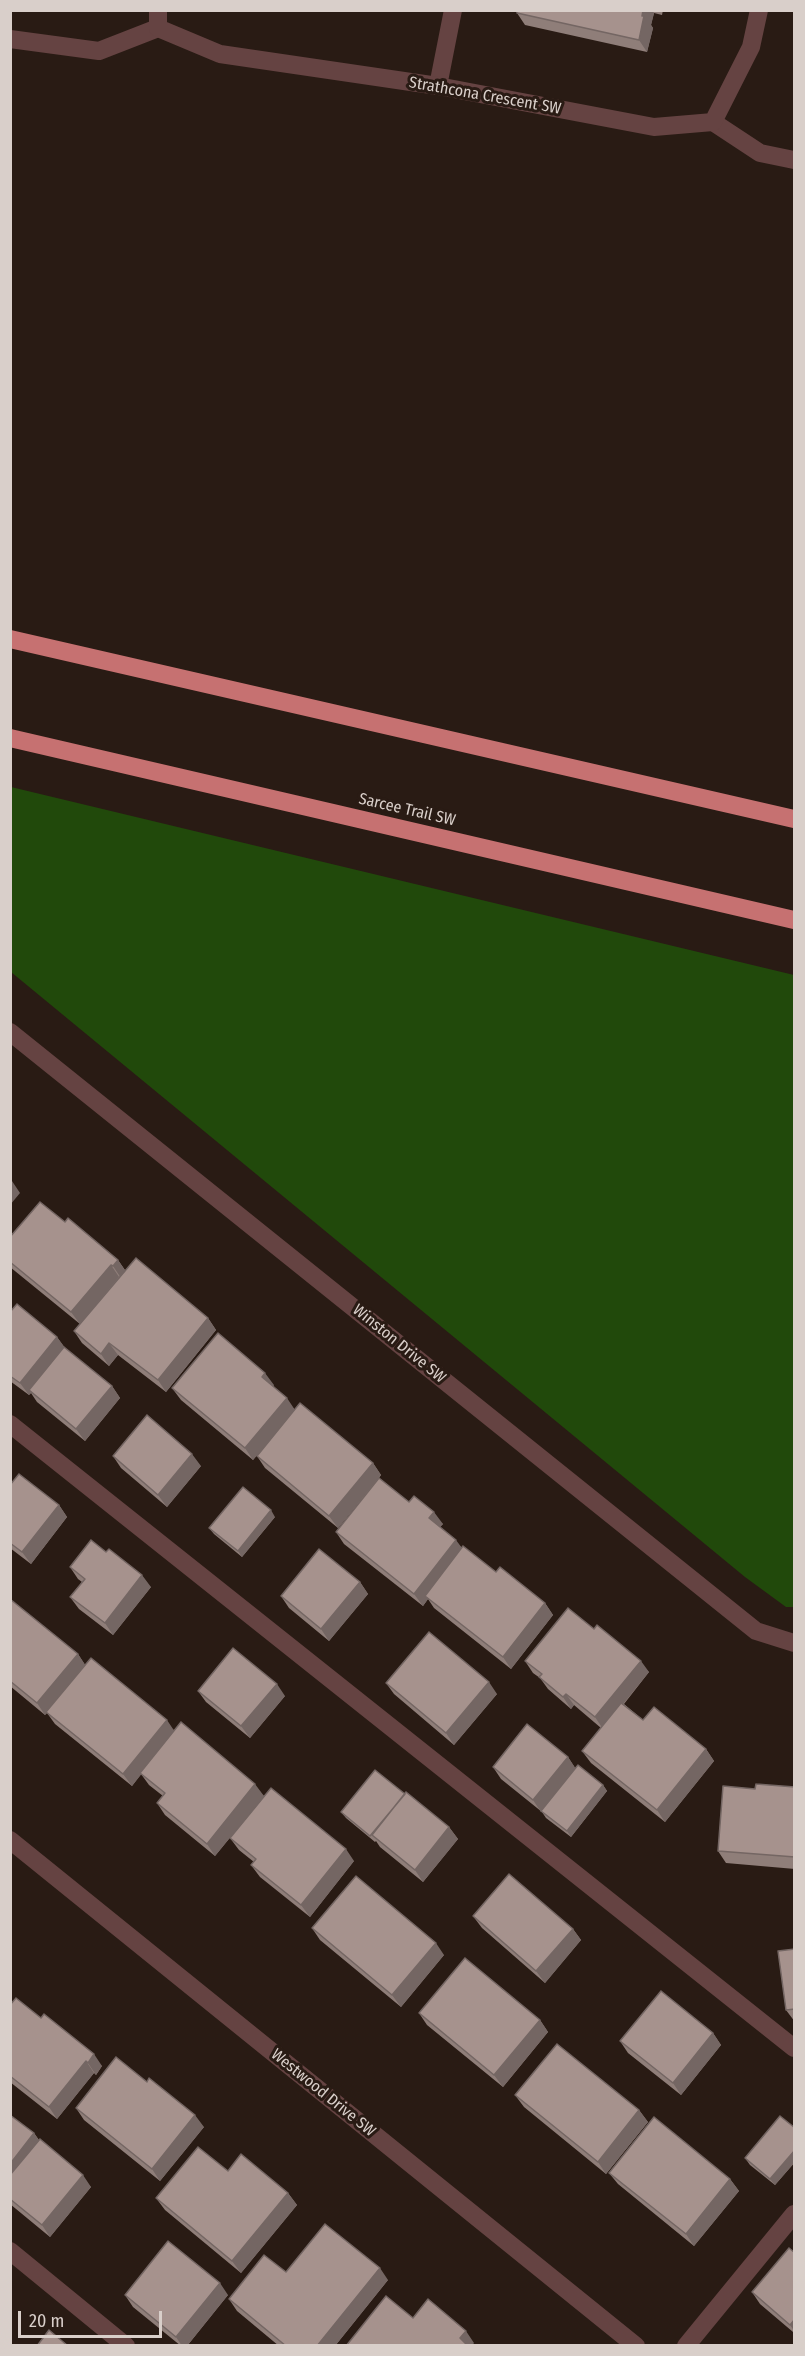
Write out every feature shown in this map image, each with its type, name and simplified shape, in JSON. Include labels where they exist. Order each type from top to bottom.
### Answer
[{"type":"highway","points":[[10,639],[795,819]]},
{"type":"highway","name":"Sarcee Trail SW","points":[[10,738],[795,920]]},
{"type":"street","points":[[438,86],[453,10]]},
{"type":"street","points":[[759,10],[751,47],[714,122],[760,153],[795,160]]},
{"type":"street","points":[[10,39],[99,51],[158,20]]},
{"type":"street","name":"Strathcona Crescent SW","points":[[158,20],[220,54],[438,86],[654,127],[714,122]]},
{"type":"street","name":"Winston Drive SW","points":[[10,1032],[756,1631],[795,1643]]},
{"type":"street","points":[[10,1424],[795,2048]]},
{"type":"street","name":"Westwood Drive SW","points":[[10,1840],[636,2346]]},
{"type":"street","points":[[686,2346],[795,2214]]},
{"type":"street","points":[[10,2251],[126,2346]]},
{"type":"green space","points":[[11,787],[794,975],[794,1607],[786,1607],[745,1577],[11,972]]},
{"type":"building","points":[[517,10],[643,10],[642,16],[644,16],[639,40],[517,13]]},
{"type":"building","points":[[40,1202],[65,1222],[68,1218],[118,1260],[113,1266],[111,1265],[71,1312],[10,1262],[10,1237]]},
{"type":"building","points":[[136,1258],[208,1318],[158,1380],[109,1343],[101,1354],[74,1331]]},
{"type":"building","points":[[17,1304],[57,1337],[20,1383],[10,1376],[10,1312]]},
{"type":"building","points":[[218,1333],[265,1373],[262,1377],[287,1398],[245,1448],[172,1388]]},
{"type":"building","points":[[64,1347],[112,1386],[76,1429],[29,1390]]},
{"type":"building","points":[[300,1403],[373,1463],[329,1516],[257,1456]]},
{"type":"building","points":[[147,1415],[192,1454],[158,1495],[113,1456]]},
{"type":"building","points":[[19,1474],[59,1505],[22,1552],[10,1543],[10,1485]]},
{"type":"building","points":[[379,1478],[409,1502],[414,1496],[434,1512],[429,1518],[456,1540],[414,1594],[336,1532]]},
{"type":"building","points":[[243,1487],[271,1510],[238,1551],[209,1528]]},
{"type":"building","points":[[91,1540],[106,1552],[109,1549],[142,1575],[105,1623],[70,1597],[85,1579],[70,1567]]},
{"type":"building","points":[[463,1546],[496,1572],[500,1567],[545,1603],[503,1657],[425,1596]]},
{"type":"building","points":[[319,1549],[360,1582],[321,1629],[281,1596]]},
{"type":"building","points":[[10,1599],[78,1654],[37,1703],[10,1681]]},
{"type":"building","points":[[568,1608],[594,1629],[597,1625],[641,1661],[595,1717],[566,1694],[563,1697],[539,1677],[542,1674],[525,1661]]},
{"type":"building","points":[[429,1632],[489,1682],[446,1733],[386,1683]]},
{"type":"building","points":[[233,1648],[277,1684],[241,1726],[198,1691]]},
{"type":"building","points":[[91,1658],[167,1720],[123,1774],[46,1712]]},
{"type":"building","points":[[621,1703],[643,1720],[654,1707],[706,1749],[657,1810],[582,1751]]},
{"type":"building","points":[[181,1722],[255,1784],[207,1844],[157,1803],[165,1793],[140,1773]]},
{"type":"building","points":[[527,1724],[568,1757],[533,1800],[493,1767]]},
{"type":"building","points":[[578,1765],[603,1785],[567,1831],[541,1811]]},
{"type":"building","points":[[375,1770],[405,1794],[370,1836],[341,1812]]},
{"type":"building","points":[[756,1784],[795,1787],[795,1857],[718,1851],[723,1786],[755,1789]]},
{"type":"building","points":[[271,1788],[346,1849],[301,1905],[251,1865],[256,1859],[230,1838]]},
{"type":"building","points":[[406,1792],[449,1827],[415,1870],[372,1835]]},
{"type":"building","points":[[509,1874],[573,1929],[536,1971],[473,1916]]},
{"type":"building","points":[[356,1876],[436,1943],[392,1995],[312,1928]]},
{"type":"building","points":[[795,1949],[795,2009],[786,2010],[778,1951]]},
{"type":"building","points":[[465,1958],[540,2020],[494,2075],[419,2013]]},
{"type":"building","points":[[661,1991],[713,2033],[673,2083],[620,2041]]},
{"type":"building","points":[[16,1998],[41,2018],[44,2014],[94,2054],[49,2107],[10,2076],[10,2005]]},
{"type":"building","points":[[557,2044],[639,2110],[598,2162],[515,2095]]},
{"type":"building","points":[[116,2057],[147,2082],[149,2078],[195,2115],[152,2169],[76,2108]]},
{"type":"building","points":[[10,2115],[34,2133],[10,2164]]},
{"type":"building","points":[[780,2116],[795,2128],[795,2150],[770,2179],[745,2158]]},
{"type":"building","points":[[654,2117],[730,2179],[686,2234],[609,2173]]},
{"type":"building","points":[[40,2139],[83,2175],[42,2225],[10,2199],[10,2175]]},
{"type":"building","points":[[198,2147],[228,2171],[241,2154],[288,2193],[232,2261],[156,2198]]},
{"type":"building","points":[[325,2224],[380,2268],[317,2346],[286,2346],[229,2299],[264,2255],[286,2272]]},
{"type":"building","points":[[168,2241],[220,2283],[176,2337],[125,2295]]},
{"type":"building","points":[[789,2248],[795,2253],[795,2319],[790,2325],[752,2292]]},
{"type":"building","points":[[386,2296],[413,2318],[428,2299],[466,2331],[460,2338],[466,2344],[465,2346],[346,2346]]},
{"type":"building","points":[[49,2330],[68,2346],[37,2346]]}]
